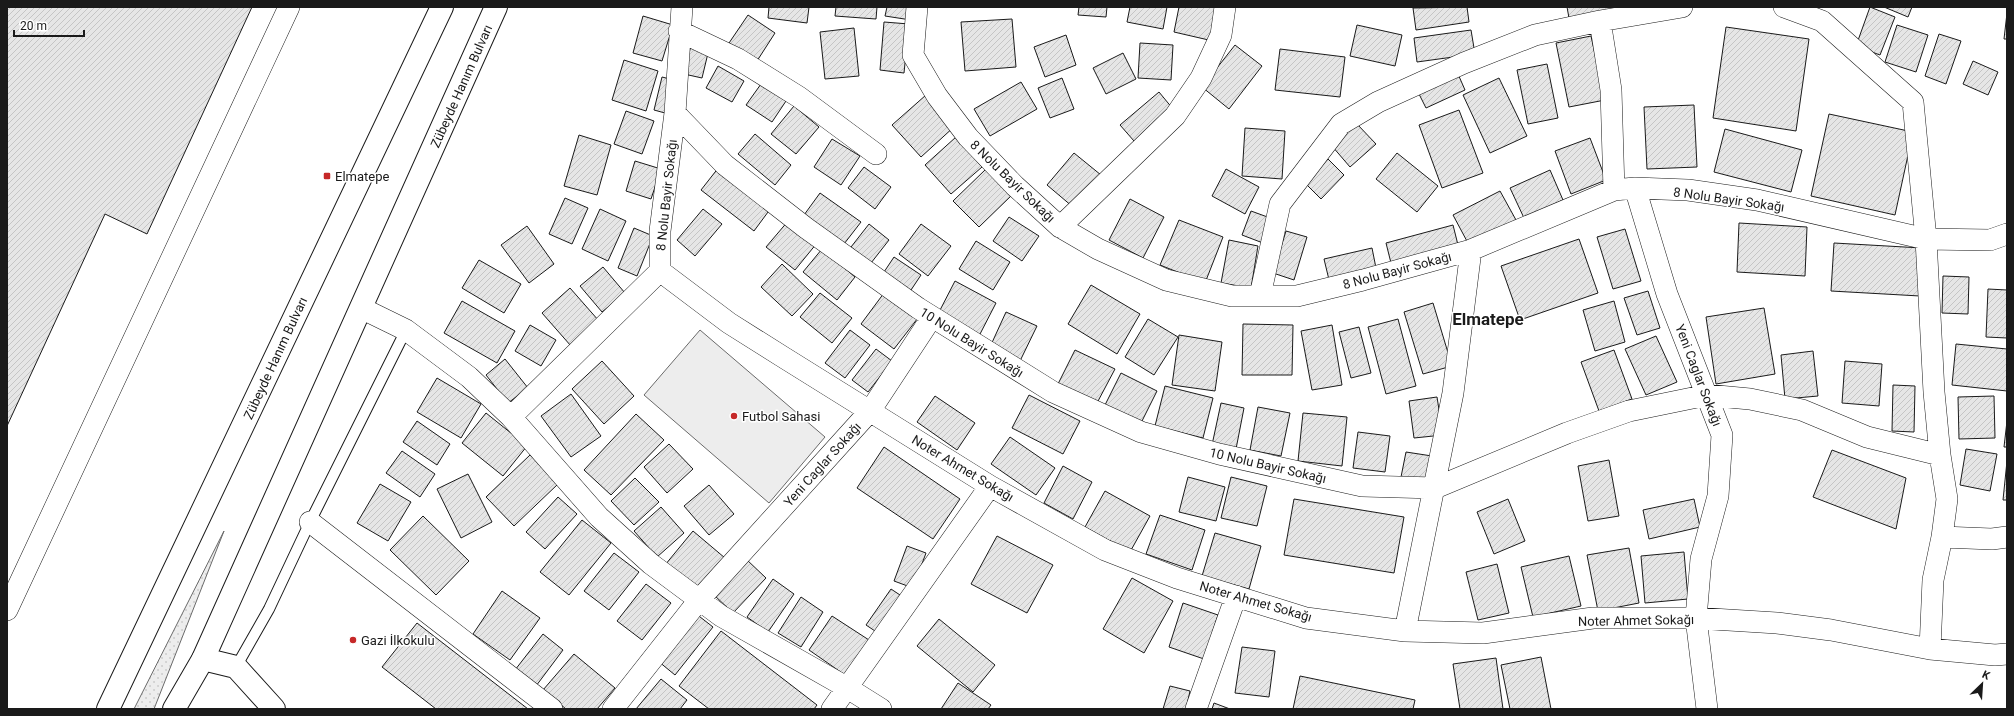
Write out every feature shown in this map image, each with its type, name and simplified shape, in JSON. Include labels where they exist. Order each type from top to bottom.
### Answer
[{"type":"main road","name":"Zübeyde Hanım Bulvarı","points":[[108,709],[442,7]]},
{"type":"main road","name":"Zübeyde Hanım Bulvarı","points":[[174,709],[203,658],[496,7]]},
{"type":"main road","points":[[203,658],[236,667],[274,709]]},
{"type":"street","points":[[7,610],[289,7]]},
{"type":"street","name":"8 Nolu Bayir Sokağı","points":[[660,272],[660,231],[675,113],[679,31],[682,7]]},
{"type":"street","name":"8 Nolu Bayir Sokağı","points":[[917,7],[913,55],[937,96],[968,137],[1015,186],[1060,227],[1098,249],[1166,280],[1232,296],[1297,296],[1362,280],[1471,250],[1614,190],[1635,188],[1688,190],[1757,200],[1926,239],[1990,240],[2007,234]]},
{"type":"street","points":[[1060,227],[1175,116],[1201,78],[1215,49],[1221,35],[1225,7]]},
{"type":"street","points":[[1260,296],[1280,204],[1341,124],[1378,102],[1464,63],[1535,35],[1600,21],[1682,7]]},
{"type":"street","points":[[1784,7],[1825,14],[1913,102],[1926,239],[1934,392],[1940,455],[1947,499],[1942,537],[1933,580],[1930,649]]},
{"type":"street","points":[[1600,21],[1611,90],[1614,190]]},
{"type":"street","points":[[679,31],[738,59],[799,97],[876,154]]},
{"type":"street","name":"10 Nolu Bayir Sokağı","points":[[675,113],[732,170],[806,228],[932,317],[1053,392],[1141,432],[1219,454],[1362,486],[1435,488],[1567,433],[1629,411],[1707,395],[1750,399],[1802,410],[1867,437],[1940,455]]},
{"type":"street","name":"Yeni Caglar Sokağı","points":[[1635,188],[1667,294],[1722,435],[1718,496],[1701,559],[1696,618],[1707,709]]},
{"type":"street","points":[[1405,631],[1435,488],[1452,393],[1471,250]]},
{"type":"street","points":[[512,417],[660,272]]},
{"type":"street","name":"Noter Ahmet Sokağı","points":[[660,272],[729,323],[990,486],[1105,550],[1177,578],[1306,618],[1405,631],[1483,633],[1593,618],[1696,618],[1777,623],[1824,629],[1930,649],[1995,655],[2007,654]]},
{"type":"street","points":[[361,308],[406,330],[469,377],[512,417],[599,517],[651,564],[721,616],[846,687],[881,709]]},
{"type":"street","name":"Yeni Caglar Sokağı","points":[[613,709],[699,600],[870,411],[932,317]]},
{"type":"street","points":[[832,709],[846,687],[990,486]]},
{"type":"street","points":[[310,522],[552,709]]},
{"type":"street","points":[[1942,537],[1992,539],[2007,537]]},
{"type":"street","points":[[1196,709],[1236,596]]},
{"type":"lane","points":[[236,667],[269,609],[310,522],[406,330]]},
{"type":"shaded area","name":"Futbol Sahasi","points":[[700,330],[825,437],[769,503],[644,395]]},
{"type":"shaded area","points":[[224,531],[154,709],[134,709]]},
{"type":"building","points":[[7,7],[252,7],[147,234],[105,214],[7,426]]},
{"type":"building","points":[[769,7],[809,7],[807,23],[768,18]]},
{"type":"building","points":[[836,7],[877,7],[876,19],[835,16]]},
{"type":"building","points":[[887,7],[913,7],[911,20],[885,16]]},
{"type":"building","points":[[1079,7],[1107,7],[1106,17],[1078,15]]},
{"type":"building","points":[[1130,7],[1167,7],[1163,29],[1127,22]]},
{"type":"building","points":[[1179,7],[1221,7],[1213,41],[1174,32]]},
{"type":"building","points":[[1467,7],[1469,22],[1416,30],[1413,8]]},
{"type":"building","points":[[1567,7],[1621,7],[1569,18]]},
{"type":"building","points":[[1870,7],[1895,17],[1880,55],[1856,46]]},
{"type":"building","points":[[1884,7],[1912,7],[1908,17]]},
{"type":"building","points":[[2007,13],[2007,39],[2004,39]]},
{"type":"building","points":[[748,15],[775,33],[757,61],[729,43]]},
{"type":"building","points":[[643,16],[673,25],[662,61],[633,53]]},
{"type":"building","points":[[1012,19],[1016,67],[965,71],[961,22]]},
{"type":"building","points":[[884,22],[909,24],[904,73],[880,70]]},
{"type":"building","points":[[1357,25],[1402,35],[1395,66],[1350,56]]},
{"type":"building","points":[[1897,25],[1928,35],[1916,72],[1885,62]]},
{"type":"building","points":[[1726,27],[1809,39],[1796,131],[1713,118]]},
{"type":"building","points":[[854,28],[859,76],[825,79],[820,32]]},
{"type":"building","points":[[1471,30],[1475,54],[1417,62],[1414,38]]},
{"type":"building","points":[[1939,34],[1961,41],[1946,84],[1925,76]]},
{"type":"building","points":[[1066,35],[1076,65],[1045,77],[1034,47]]},
{"type":"building","points":[[1591,36],[1605,100],[1569,107],[1556,43]]},
{"type":"building","points":[[1140,43],[1173,45],[1171,80],[1138,78]]},
{"type":"building","points":[[691,45],[709,49],[702,78],[684,74]]},
{"type":"building","points":[[1235,45],[1262,66],[1229,109],[1202,87]]},
{"type":"building","points":[[1280,49],[1345,57],[1340,97],[1275,90]]},
{"type":"building","points":[[1123,53],[1136,79],[1106,94],[1093,68]]},
{"type":"building","points":[[624,60],[658,71],[646,111],[612,100]]},
{"type":"building","points":[[1973,61],[1998,72],[1988,95],[1963,84]]},
{"type":"building","points":[[1547,64],[1558,118],[1528,124],[1517,70]]},
{"type":"building","points":[[718,66],[744,81],[732,102],[706,88]]},
{"type":"building","points":[[1458,74],[1465,90],[1426,108],[1418,92]]},
{"type":"building","points":[[662,77],[674,80],[665,113],[654,110]]},
{"type":"building","points":[[1062,78],[1074,109],[1050,118],[1038,88]]},
{"type":"building","points":[[1499,78],[1527,136],[1490,153],[1463,95]]},
{"type":"building","points":[[1021,82],[1037,109],[990,136],[974,109]]},
{"type":"building","points":[[761,84],[786,101],[772,122],[746,105]]},
{"type":"building","points":[[1159,92],[1173,109],[1134,141],[1120,125]]},
{"type":"building","points":[[926,95],[955,126],[921,157],[892,125]]},
{"type":"building","points":[[1694,105],[1697,167],[1647,169],[1644,107]]},
{"type":"building","points":[[794,106],[819,127],[796,154],[771,134]]},
{"type":"building","points":[[1459,110],[1483,173],[1442,188],[1419,125]]},
{"type":"building","points":[[626,111],[654,121],[642,154],[614,144]]},
{"type":"building","points":[[1829,114],[1913,132],[1895,215],[1811,196]]},
{"type":"building","points":[[1357,124],[1376,144],[1350,167],[1332,146]]},
{"type":"building","points":[[1245,128],[1285,131],[1282,179],[1242,176]]},
{"type":"building","points":[[1725,129],[1802,150],[1791,192],[1714,172]]},
{"type":"building","points":[[755,134],[791,165],[775,185],[738,154]]},
{"type":"building","points":[[579,135],[611,145],[597,195],[564,186]]},
{"type":"building","points":[[956,137],[982,167],[951,194],[925,165]]},
{"type":"building","points":[[1590,138],[1606,180],[1571,194],[1555,151]]},
{"type":"building","points":[[832,139],[860,156],[841,185],[814,167]]},
{"type":"building","points":[[1074,153],[1101,175],[1073,207],[1047,185]]},
{"type":"building","points":[[1397,153],[1438,186],[1417,212],[1376,179]]},
{"type":"building","points":[[1328,159],[1344,175],[1321,199],[1305,183]]},
{"type":"building","points":[[635,161],[661,169],[651,199],[626,191]]},
{"type":"building","points":[[719,167],[771,208],[754,231],[701,190]]},
{"type":"building","points":[[864,167],[891,187],[875,209],[848,188]]},
{"type":"building","points":[[986,169],[1012,195],[979,227],[953,201]]},
{"type":"building","points":[[1226,169],[1259,187],[1245,214],[1212,196]]},
{"type":"building","points":[[1550,170],[1563,200],[1524,218],[1510,188]]},
{"type":"building","points":[[1500,191],[1516,220],[1469,245],[1453,215]]},
{"type":"building","points":[[820,193],[861,222],[844,244],[804,215]]},
{"type":"building","points":[[565,198],[588,208],[572,244],[549,234]]},
{"type":"building","points":[[1130,199],[1164,217],[1143,258],[1109,240]]},
{"type":"building","points":[[600,209],[626,221],[608,261],[582,249]]},
{"type":"building","points":[[703,209],[722,224],[695,256],[677,240]]},
{"type":"building","points":[[1251,211],[1273,219],[1263,243],[1242,235]]},
{"type":"building","points":[[1009,217],[1039,236],[1022,261],[993,241]]},
{"type":"building","points":[[789,220],[817,243],[795,270],[766,247]]},
{"type":"building","points":[[1179,220],[1223,237],[1205,283],[1160,265]]},
{"type":"building","points":[[1739,223],[1807,227],[1805,276],[1737,272]]},
{"type":"building","points":[[869,224],[889,240],[871,263],[851,247]]},
{"type":"building","points":[[921,224],[951,246],[928,276],[899,254]]},
{"type":"building","points":[[1453,225],[1459,249],[1392,267],[1386,243]]},
{"type":"building","points":[[527,226],[554,264],[529,283],[501,245]]},
{"type":"building","points":[[634,228],[653,236],[637,276],[618,268]]},
{"type":"building","points":[[1625,229],[1641,281],[1613,289],[1597,237]]},
{"type":"building","points":[[1286,231],[1307,237],[1294,280],[1273,273]]},
{"type":"building","points":[[1579,239],[1598,293],[1520,320],[1501,266]]},
{"type":"building","points":[[1229,240],[1258,246],[1251,288],[1221,283]]},
{"type":"building","points":[[976,241],[1010,262],[993,290],[959,269]]},
{"type":"building","points":[[1834,243],[1922,248],[1920,296],[1831,291]]},
{"type":"building","points":[[1372,248],[1377,273],[1330,284],[1324,259]]},
{"type":"building","points":[[822,249],[855,277],[837,300],[803,272]]},
{"type":"building","points":[[894,257],[921,275],[909,293],[882,275]]},
{"type":"building","points":[[479,260],[521,284],[504,313],[462,288]]},
{"type":"building","points":[[782,264],[813,294],[792,316],[761,287]]},
{"type":"building","points":[[603,267],[625,293],[602,312],[580,286]]},
{"type":"building","points":[[1943,276],[1969,277],[1968,314],[1942,313]]},
{"type":"building","points":[[955,281],[996,303],[979,336],[938,314]]},
{"type":"building","points":[[1091,285],[1140,314],[1117,354],[1068,324]]},
{"type":"building","points":[[570,288],[599,321],[571,346],[542,313]]},
{"type":"building","points":[[1988,289],[2007,290],[2007,338],[1986,337]]},
{"type":"building","points":[[1648,291],[1660,328],[1637,335],[1624,298]]},
{"type":"building","points":[[820,293],[852,318],[832,343],[800,317]]},
{"type":"building","points":[[884,293],[918,318],[894,349],[861,324]]},
{"type":"building","points":[[462,301],[515,331],[497,363],[444,333]]},
{"type":"building","points":[[1614,301],[1625,342],[1595,351],[1583,310]]},
{"type":"building","points":[[1433,303],[1452,366],[1423,374],[1404,312]]},
{"type":"building","points":[[1764,308],[1775,374],[1716,384],[1706,317]]},
{"type":"building","points":[[1006,312],[1037,326],[1020,361],[990,347]]},
{"type":"building","points":[[1148,319],[1178,337],[1154,375],[1125,357]]},
{"type":"building","points":[[1398,319],[1416,386],[1386,394],[1368,327]]},
{"type":"building","points":[[1243,324],[1293,325],[1292,375],[1242,375]]},
{"type":"building","points":[[530,325],[556,340],[541,366],[515,351]]},
{"type":"building","points":[[1332,325],[1342,385],[1312,390],[1301,331]]},
{"type":"building","points":[[1359,327],[1371,373],[1351,378],[1339,332]]},
{"type":"building","points":[[850,330],[870,345],[845,378],[825,363]]},
{"type":"building","points":[[1179,335],[1222,342],[1215,391],[1172,385]]},
{"type":"building","points":[[1656,336],[1677,382],[1646,395],[1625,349]]},
{"type":"building","points":[[1956,344],[2007,349],[2007,391],[1952,385]]},
{"type":"building","points":[[876,349],[892,361],[868,392],[852,380]]},
{"type":"building","points":[[1075,350],[1115,369],[1097,403],[1058,384]]},
{"type":"building","points":[[1614,350],[1632,399],[1599,411],[1581,362]]},
{"type":"building","points":[[1813,351],[1818,396],[1785,399],[1781,355]]},
{"type":"building","points":[[505,359],[528,388],[508,403],[486,375]]},
{"type":"building","points":[[602,361],[634,396],[604,424],[572,389]]},
{"type":"building","points":[[1845,361],[1882,364],[1879,406],[1842,403]]},
{"type":"building","points":[[1121,373],[1157,391],[1141,423],[1105,405]]},
{"type":"building","points":[[437,378],[481,404],[461,438],[417,412]]},
{"type":"building","points":[[1893,385],[1915,386],[1914,432],[1892,431]]},
{"type":"building","points":[[1165,386],[1213,398],[1203,438],[1155,426]]},
{"type":"building","points":[[571,394],[601,436],[571,457],[541,416]]},
{"type":"building","points":[[1029,395],[1080,421],[1063,454],[1012,428]]},
{"type":"building","points":[[935,396],[975,423],[957,450],[917,422]]},
{"type":"building","points":[[1994,396],[1995,438],[1959,439],[1958,397]]},
{"type":"building","points":[[1437,397],[1443,435],[1414,438],[1409,401]]},
{"type":"building","points":[[1221,403],[1244,408],[1236,449],[1212,445]]},
{"type":"building","points":[[1258,407],[1290,413],[1281,456],[1250,450]]},
{"type":"building","points":[[486,413],[527,446],[503,476],[462,443]]},
{"type":"building","points":[[1303,413],[1347,417],[1342,466],[1298,461]]},
{"type":"building","points":[[636,414],[664,440],[611,495],[584,470]]},
{"type":"building","points":[[417,421],[450,444],[437,465],[403,442]]},
{"type":"building","points":[[2007,421],[2007,447],[2004,447]]},
{"type":"building","points":[[1358,432],[1390,436],[1385,472],[1353,468]]},
{"type":"building","points":[[1010,437],[1055,468],[1036,495],[991,464]]},
{"type":"building","points":[[669,444],[693,469],[667,493],[644,467]]},
{"type":"building","points":[[884,447],[960,499],[933,539],[857,488]]},
{"type":"building","points":[[1966,449],[1997,454],[1990,491],[1960,485]]},
{"type":"building","points":[[1832,450],[1906,478],[1896,529],[1813,497]]},
{"type":"building","points":[[402,451],[435,474],[420,497],[386,473]]},
{"type":"building","points":[[1406,452],[1432,456],[1428,481],[1401,477]]},
{"type":"building","points":[[530,455],[558,484],[514,526],[486,497]]},
{"type":"building","points":[[1609,460],[1619,516],[1588,521],[1578,466]]},
{"type":"building","points":[[2007,461],[2007,500],[2003,500]]},
{"type":"building","points":[[1063,466],[1092,482],[1073,519],[1044,503]]},
{"type":"building","points":[[468,474],[492,522],[461,538],[437,489]]},
{"type":"building","points":[[1188,477],[1225,487],[1216,521],[1179,512]]},
{"type":"building","points":[[1231,477],[1267,486],[1257,526],[1221,518]]},
{"type":"building","points":[[635,478],[659,502],[634,525],[611,501]]},
{"type":"building","points":[[380,484],[411,502],[388,541],[357,523]]},
{"type":"building","points":[[709,485],[734,514],[709,535],[684,506]]},
{"type":"building","points":[[1105,491],[1150,516],[1130,552],[1085,527]]},
{"type":"building","points":[[558,497],[577,514],[545,549],[526,532]]},
{"type":"building","points":[[1294,499],[1404,517],[1394,573],[1284,555]]},
{"type":"building","points":[[1508,499],[1525,541],[1494,554],[1477,512]]},
{"type":"building","points":[[1694,499],[1700,527],[1649,539],[1643,510]]},
{"type":"building","points":[[661,507],[684,533],[657,557],[634,531]]},
{"type":"building","points":[[1160,515],[1205,530],[1192,570],[1146,554]]},
{"type":"building","points":[[423,516],[469,561],[436,595],[390,550]]},
{"type":"building","points":[[582,520],[611,543],[569,595],[540,572]]},
{"type":"building","points":[[693,531],[725,558],[698,592],[665,565]]},
{"type":"building","points":[[1215,533],[1261,546],[1249,589],[1202,576]]},
{"type":"building","points":[[997,536],[1053,565],[1027,613],[971,584]]},
{"type":"building","points":[[907,546],[926,553],[913,588],[894,581]]},
{"type":"building","points":[[1629,548],[1639,603],[1598,611],[1587,555]]},
{"type":"building","points":[[1684,552],[1688,599],[1645,603],[1641,556]]},
{"type":"building","points":[[614,553],[639,572],[609,610],[584,591]]},
{"type":"building","points":[[1569,556],[1581,606],[1533,617],[1521,567]]},
{"type":"building","points":[[746,559],[766,578],[733,613],[713,594]]},
{"type":"building","points":[[1497,564],[1509,613],[1478,620],[1466,572]]},
{"type":"building","points":[[1132,578],[1173,601],[1144,653],[1103,629]]},
{"type":"building","points":[[773,579],[794,594],[768,632],[747,617]]},
{"type":"building","points":[[646,584],[671,603],[642,640],[617,621]]},
{"type":"building","points":[[891,589],[906,599],[881,635],[866,625]]},
{"type":"building","points":[[502,591],[540,618],[510,660],[473,634]]},
{"type":"building","points":[[801,597],[823,612],[801,647],[778,633]]},
{"type":"building","points":[[1183,603],[1218,615],[1204,659],[1169,647]]},
{"type":"building","points":[[695,613],[713,627],[675,675],[658,661]]},
{"type":"building","points":[[832,616],[869,640],[845,675],[809,650]]},
{"type":"building","points":[[939,619],[995,665],[973,692],[917,646]]},
{"type":"building","points":[[417,623],[528,709],[436,709],[382,667]]},
{"type":"building","points":[[721,631],[817,705],[814,709],[709,709],[679,686]]},
{"type":"building","points":[[543,634],[563,650],[536,686],[515,670]]},
{"type":"building","points":[[1242,647],[1275,651],[1269,697],[1235,693]]},
{"type":"building","points":[[574,654],[615,688],[597,709],[566,709],[543,690]]},
{"type":"building","points":[[1541,657],[1551,709],[1510,709],[1501,665]]},
{"type":"building","points":[[1496,658],[1503,709],[1460,709],[1453,664]]},
{"type":"building","points":[[1300,676],[1415,700],[1413,709],[1293,709]]},
{"type":"building","points":[[661,679],[687,700],[680,709],[636,709]]},
{"type":"building","points":[[958,683],[991,705],[988,709],[941,709]]},
{"type":"building","points":[[1170,686],[1190,691],[1186,709],[1163,709]]},
{"type":"building","points":[[1214,703],[1230,709],[1212,709]]},
{"type":"place","name":"Elmatepe","points":[[327,176]]},
{"type":"place","name":"Futbol Sahasi","points":[[734,416]]},
{"type":"place","name":"Gazi İlkokulu","points":[[353,640]]},
{"type":"district","name":"Elmatepe","points":[[1488,319]]}]
